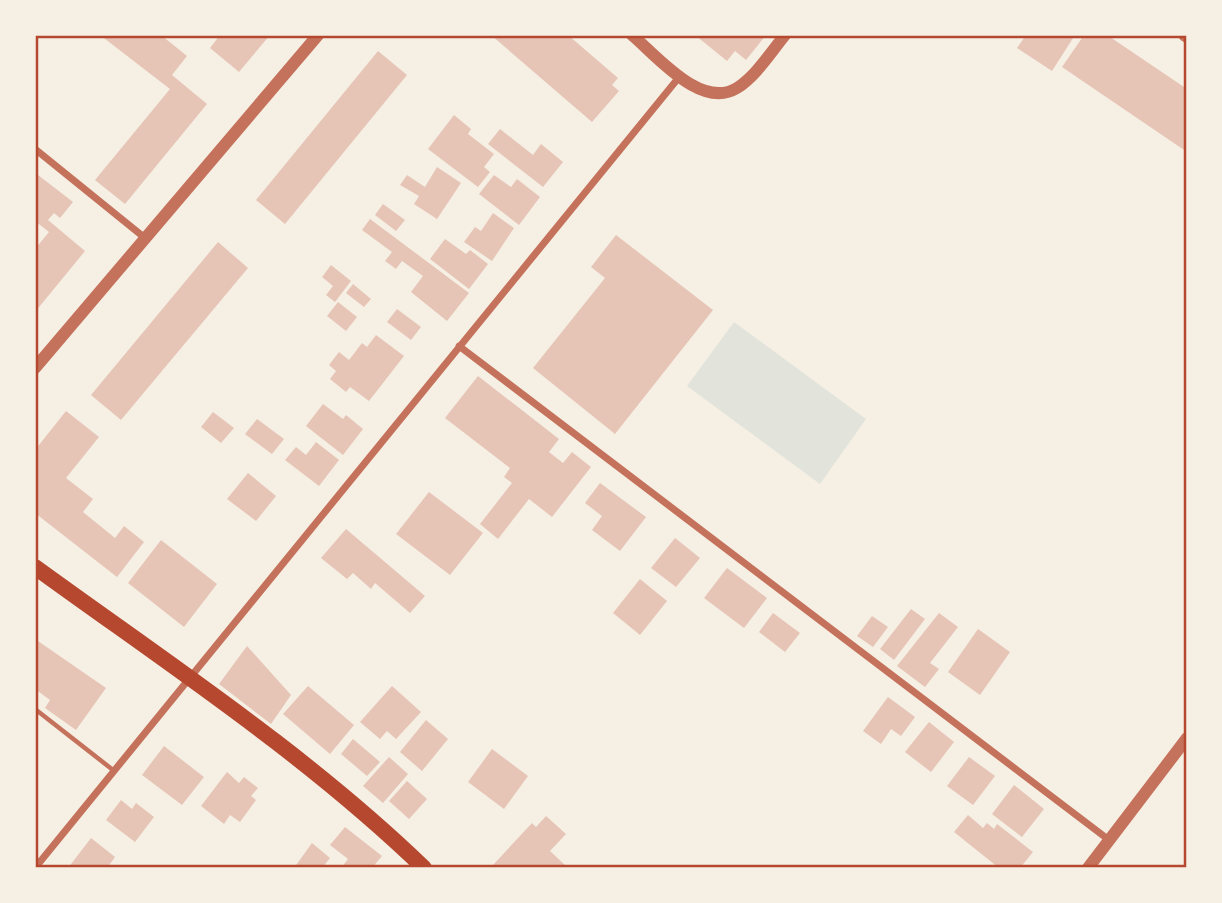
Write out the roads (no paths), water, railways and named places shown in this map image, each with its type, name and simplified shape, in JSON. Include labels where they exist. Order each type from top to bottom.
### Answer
[{"type":"main road","points":[[35,567],[188,678],[351,802],[424,868]]},
{"type":"street","points":[[35,368],[318,35]]},
{"type":"street","points":[[632,35],[681,76],[706,92],[719,94],[736,89],[749,78],[785,35]]},
{"type":"street","points":[[35,868],[681,76]]},
{"type":"street","points":[[35,149],[145,238]]},
{"type":"street","points":[[459,346],[1109,840]]},
{"type":"street","points":[[1088,868],[1187,738]]},
{"type":"lane","points":[[35,709],[113,770]]}]
